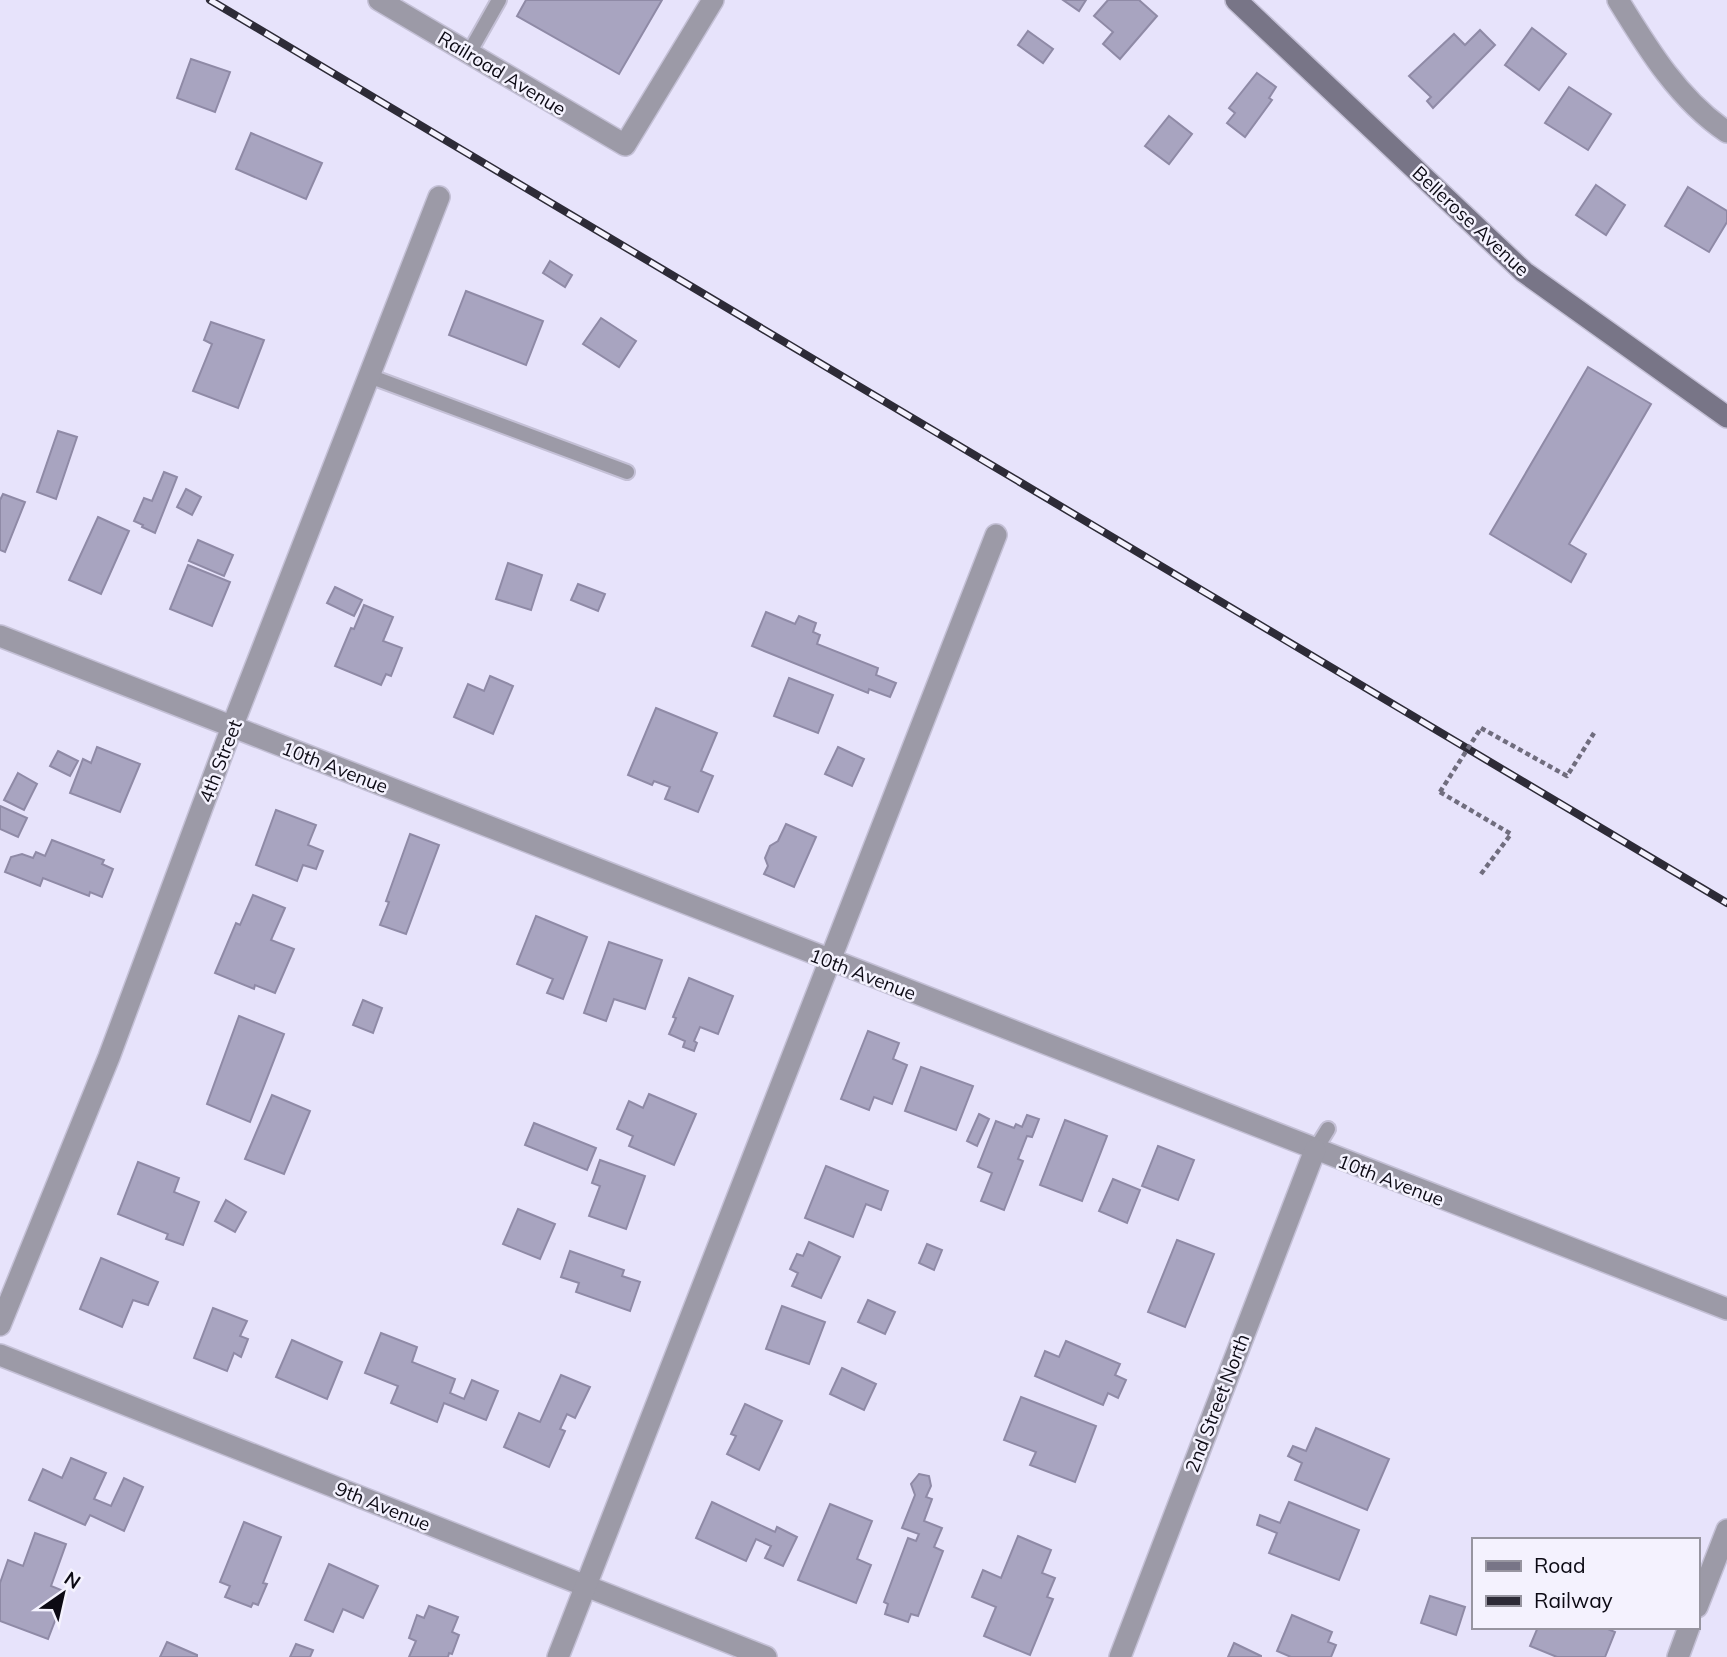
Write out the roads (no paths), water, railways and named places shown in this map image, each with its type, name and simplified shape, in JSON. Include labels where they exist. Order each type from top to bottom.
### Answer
[{"type":"street","name":"Railroad Avenue","points":[[379,0],[625,145],[713,0]]},
{"type":"street","name":"Bellerose Avenue","points":[[1236,0],[1524,272],[1727,416]]},
{"type":"street","points":[[1618,0],[1659,66],[1710,121],[1727,132]]},
{"type":"street","name":"4th Street","points":[[0,1325],[109,1057],[232,727],[439,197]]},
{"type":"street","points":[[558,1657],[996,535]]},
{"type":"street","name":"10th Avenue","points":[[0,636],[1727,1309]]},
{"type":"street","name":"2nd Street North","points":[[1120,1657],[1315,1150]]},
{"type":"street","name":"9th Avenue","points":[[0,1355],[766,1657]]},
{"type":"street","points":[[1699,1602],[1727,1530]]},
{"type":"street","points":[[1678,1657],[1688,1629]]},
{"type":"lane","points":[[469,53],[499,0]]},
{"type":"lane","points":[[369,376],[627,472]]},
{"type":"lane","points":[[1315,1150],[1328,1129]]},
{"type":"railway","points":[[210,0],[1727,903]]}]
